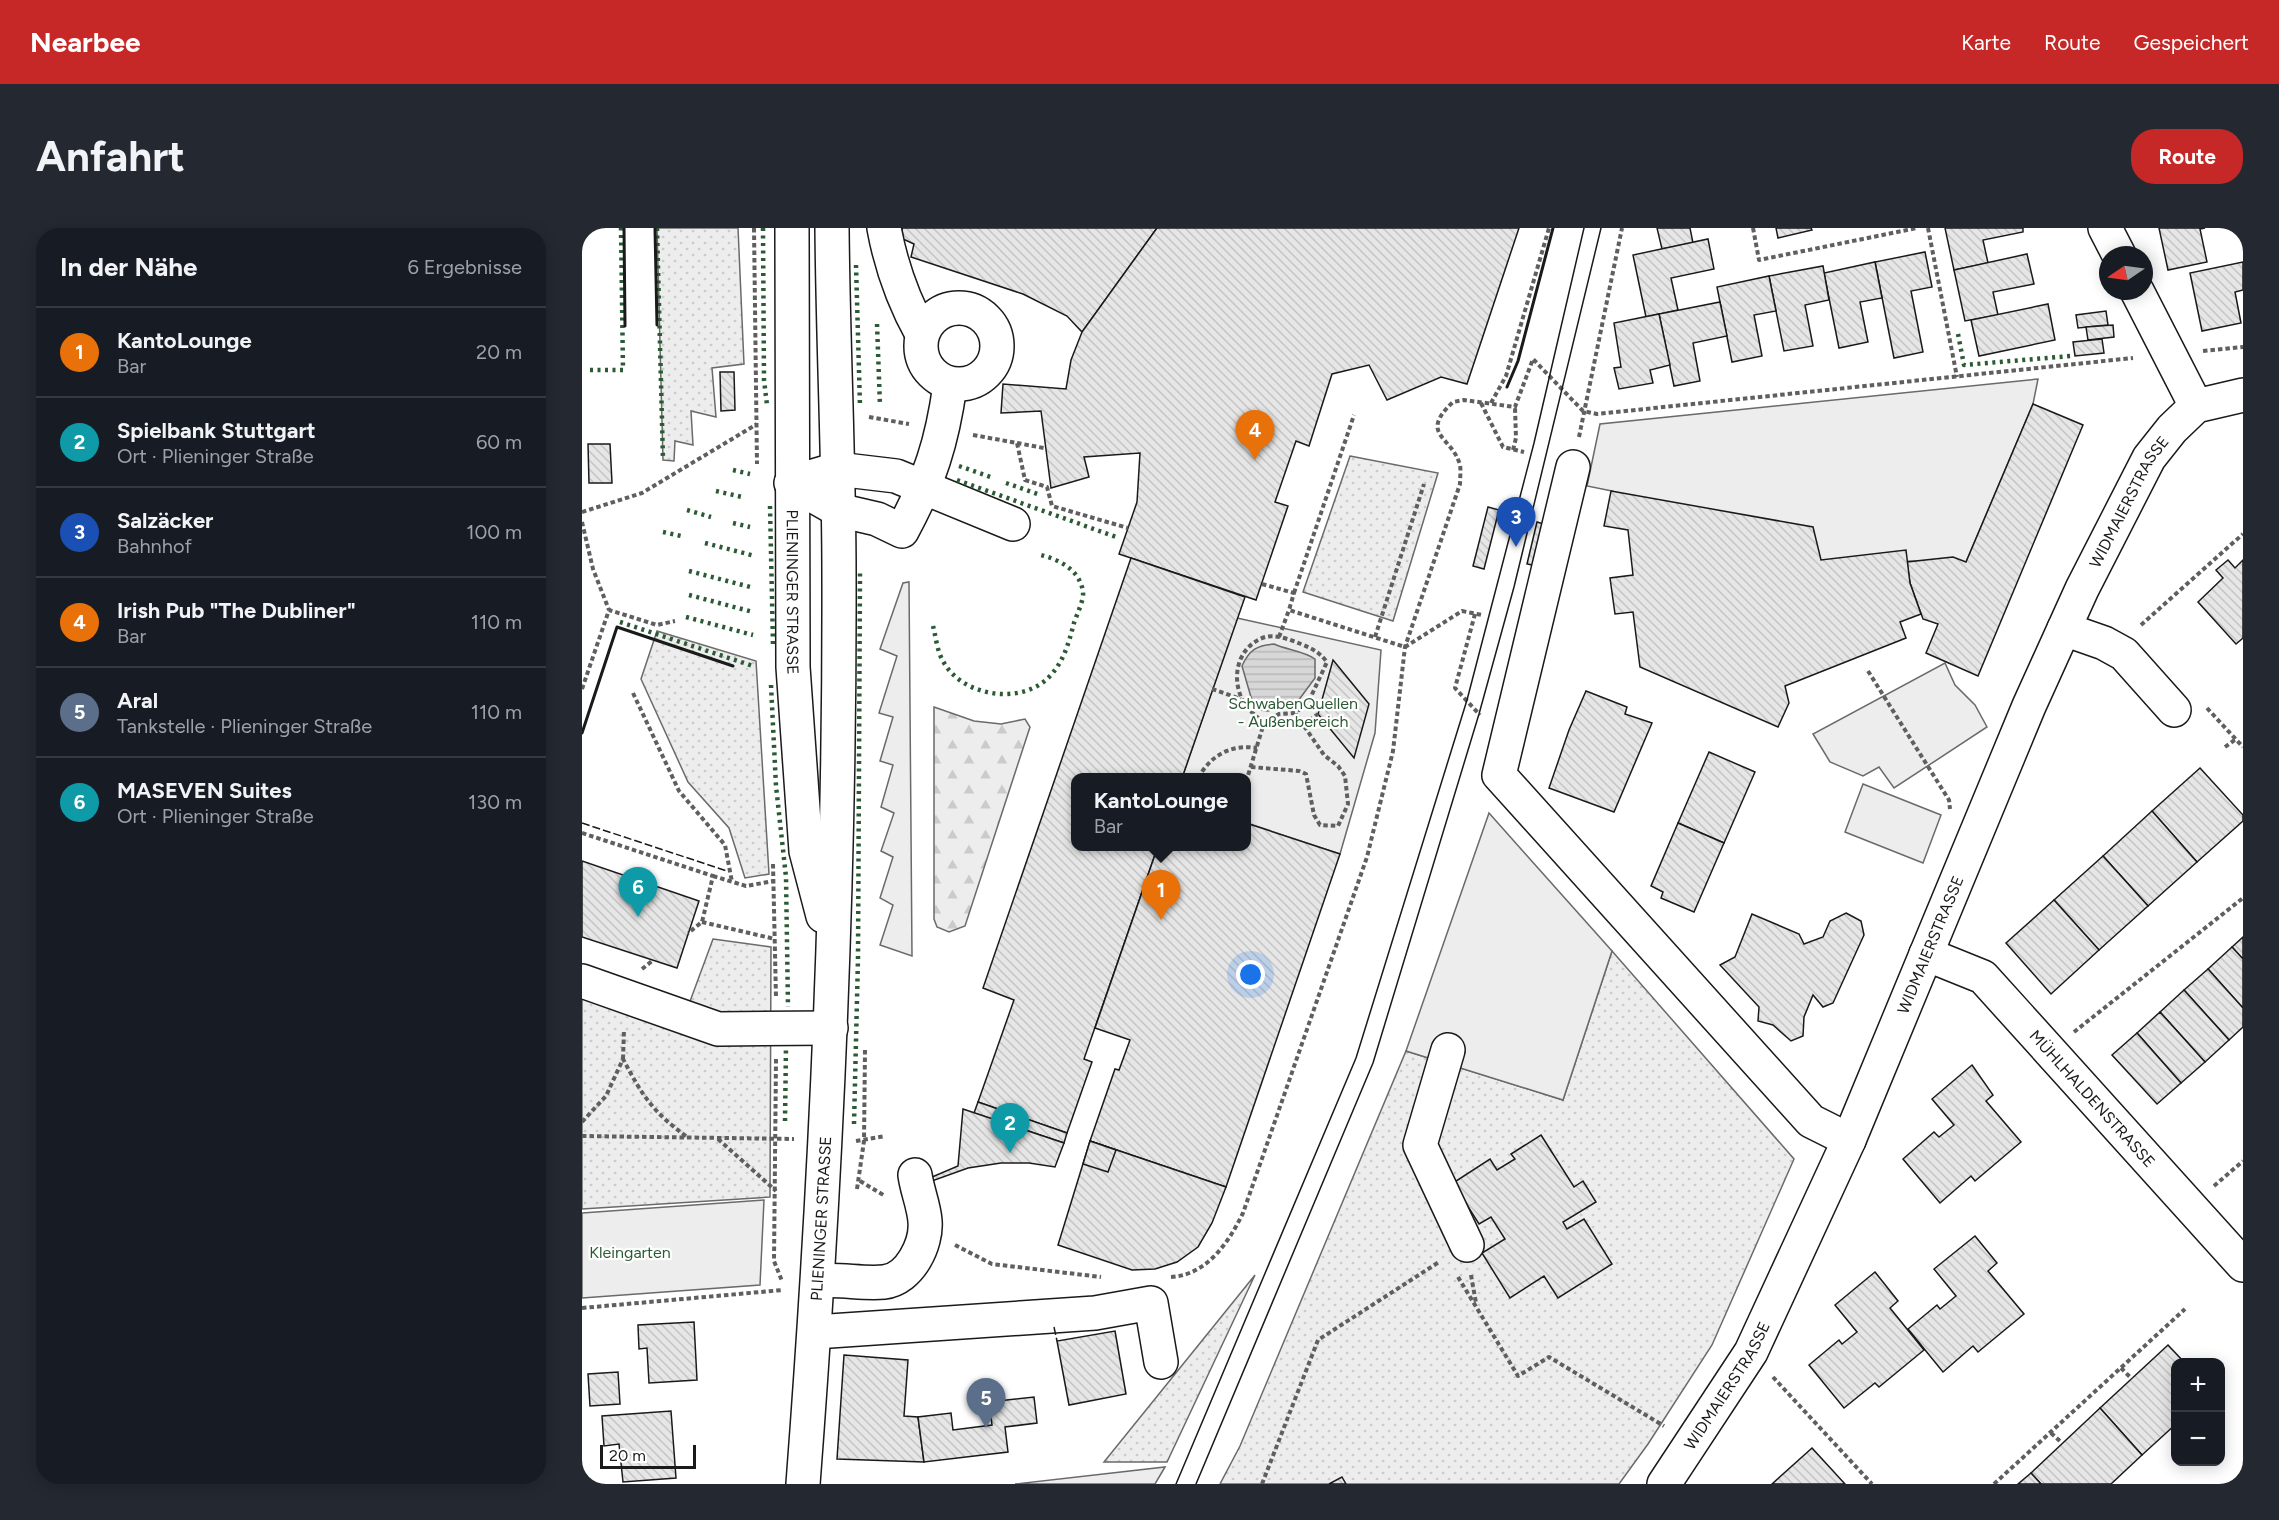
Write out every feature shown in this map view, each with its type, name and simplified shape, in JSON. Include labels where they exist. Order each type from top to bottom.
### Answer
[{"type":"main road","name":"PLIENINGER STRASSE","points":[[792,228],[793,667],[806,851],[833,952]]},
{"type":"main road","name":"PLIENINGER STRASSE","points":[[803,1484],[819,1281],[831,1029],[838,747],[838,510],[832,228]]},
{"type":"main road","points":[[884,228],[890,259],[907,307],[922,334]]},
{"type":"main road","points":[[2105,228],[2114,246]]},
{"type":"main road","points":[[2142,300],[2196,406],[2243,395]]},
{"type":"main road","points":[[951,308],[971,309],[987,319],[998,337],[997,357],[987,374],[970,385],[950,385],[932,374],[921,356],[922,334],[933,317],[951,308]]},
{"type":"main road","points":[[791,483],[838,510],[877,519],[902,531],[925,490],[944,430],[950,385]]},
{"type":"main road","name":"WIDMAIERSTRASSE","points":[[1664,1484],[1750,1352],[1849,1140],[2064,629],[2149,459],[2172,429],[2196,406]]},
{"type":"main road","points":[[1573,467],[1499,775],[1811,1121],[1849,1140]]},
{"type":"main road","points":[[791,483],[837,469],[896,476],[925,490],[1013,524]]},
{"type":"main road","points":[[2064,629],[2104,643],[2124,654],[2174,710]]},
{"type":"main road","points":[[798,746],[816,752],[829,752],[838,747]]},
{"type":"main road","name":"MÜHLHALDENSTRASSE","points":[[1926,954],[1983,976],[2243,1264]]},
{"type":"main road","points":[[582,981],[718,1029],[831,1029]]},
{"type":"main road","points":[[1448,1050],[1420,1144],[1455,1256]]},
{"type":"main road","points":[[819,1281],[842,1279],[886,1282],[902,1274],[918,1255],[925,1221],[915,1175]]},
{"type":"main road","points":[[815,1332],[1095,1313],[1151,1303],[1161,1362]]},
{"type":"path","points":[[1491,403],[1506,376],[1549,228]]},
{"type":"path","points":[[1583,411],[1622,228]]},
{"type":"path","points":[[1753,228],[1760,260],[1917,228]]},
{"type":"path","points":[[1928,228],[1957,377]]},
{"type":"path","points":[[1513,450],[1516,438],[1515,407],[1533,359],[1583,411],[1597,414],[1957,377],[2169,352]]},
{"type":"path","points":[[1159,1278],[1182,1276],[1212,1259],[1231,1238],[1244,1213],[1367,857],[1393,751],[1405,647],[1460,484],[1460,465],[1438,434],[1438,420],[1453,402],[1491,403],[1515,407]]},
{"type":"path","points":[[1481,403],[1503,447],[1524,452]]},
{"type":"path","points":[[1279,638],[1354,415]]},
{"type":"path","points":[[871,417],[1044,448]]},
{"type":"path","points":[[582,512],[642,493],[756,424]]},
{"type":"path","points":[[1017,443],[1025,480],[1047,487],[1052,506],[1128,528]]},
{"type":"path","points":[[1375,637],[1424,484]]},
{"type":"path","points":[[582,522],[593,569],[609,610],[582,689]]},
{"type":"path","points":[[2136,629],[2243,534]]},
{"type":"path","points":[[1262,584],[1294,593]]},
{"type":"path","points":[[609,610],[657,625],[675,621]]},
{"type":"path","points":[[1289,610],[1405,647]]},
{"type":"path","points":[[1405,647],[1462,611],[1482,615]]},
{"type":"path","points":[[1475,614],[1455,688],[1485,720]]},
{"type":"path","points":[[1242,699],[1236,673],[1240,658],[1250,645],[1266,637],[1279,638],[1320,652],[1327,662],[1308,703],[1295,713],[1279,714],[1264,723],[1249,773]]},
{"type":"path","points":[[1868,671],[1949,800],[1950,811]]},
{"type":"path","points":[[1212,689],[1242,699],[1264,723]]},
{"type":"path","points":[[633,693],[679,791],[725,845],[732,882]]},
{"type":"path","points":[[1251,767],[1299,771],[1306,774],[1313,809],[1320,825],[1338,826],[1348,804],[1345,776],[1338,766],[1324,755],[1295,713]]},
{"type":"path","points":[[1303,724],[1318,714]]},
{"type":"path","points":[[2224,747],[2236,739]]},
{"type":"path","points":[[1201,773],[1212,759],[1226,750],[1240,745],[1257,748]]},
{"type":"path","points":[[582,833],[746,886],[774,881]]},
{"type":"path","points":[[688,933],[702,922],[713,876]]},
{"type":"path","points":[[2050,1051],[2243,898]]},
{"type":"path","points":[[702,922],[775,939]]},
{"type":"path","points":[[582,1122],[606,1096],[623,1059],[642,1096],[660,1118],[688,1137]]},
{"type":"path","points":[[582,1136],[776,1139]]},
{"type":"path","points":[[885,1136],[864,1141],[860,1181],[925,1221],[961,1249],[992,1264],[1105,1277]]},
{"type":"path","points":[[718,1139],[776,1192]]},
{"type":"path","points":[[1262,1484],[1318,1340],[1455,1256],[1518,1376],[1549,1357],[1692,1443]]},
{"type":"path","points":[[582,1308],[785,1290],[819,1281]]},
{"type":"path","points":[[1994,1484],[2185,1309]]},
{"type":"path","points":[[1750,1352],[1872,1484]]},
{"type":"path","points":[[2121,1368],[2133,1379]]},
{"type":"path","points":[[2051,1432],[2062,1443]]},
{"type":"path","points":[[2234,1484],[2243,1474]]},
{"type":"green space","points":[[657,228],[738,228],[744,364],[712,368],[716,417],[691,411],[693,445],[675,441],[674,461],[663,460]]},
{"type":"green space","points":[[1350,456],[1438,473],[1393,621],[1303,592]]},
{"type":"green space","points":[[657,631],[756,661],[769,874],[745,878],[729,828],[688,782],[641,679]]},
{"type":"green space","points":[[934,707],[974,721],[1001,724],[1025,719],[1030,727],[965,926],[949,932],[937,927],[934,919]]},
{"type":"green space","points":[[713,939],[771,947],[770,1197],[582,1209],[582,991],[682,1023]]},
{"type":"green space","points":[[1612,951],[1794,1159],[1712,1345],[1648,1444],[1619,1484],[1220,1484],[1240,1446],[1406,1051],[1563,1100]]},
{"type":"green space","points":[[1255,1275],[1167,1462],[1104,1462]]},
{"type":"shaded area","points":[[2038,379],[2033,404],[1966,562],[1821,560],[1612,491],[1587,486],[1600,424]]},
{"type":"shaded area","points":[[909,582],[912,956],[880,945],[893,905],[880,898],[893,857],[881,851],[894,813],[881,807],[893,765],[880,761],[893,717],[879,713],[897,656],[880,649],[903,583]]},
{"type":"shaded area","name":"SchwabenQuellen - Außenbereich","points":[[1237,618],[1381,650],[1375,733],[1340,854],[1251,824],[1251,773],[1184,773]]},
{"type":"shaded area","points":[[1274,644],[1315,659],[1315,678],[1298,701],[1268,711],[1260,710],[1253,704],[1242,666],[1254,649]]},
{"type":"shaded area","points":[[1945,663],[1955,685],[1975,705],[1987,727],[1894,788],[1879,767],[1863,776],[1830,762],[1813,734]]},
{"type":"shaded area","points":[[1863,784],[1941,815],[1923,863],[1845,832]]},
{"type":"shaded area","points":[[1489,813],[1612,951],[1563,1100],[1406,1051]]},
{"type":"shaded area","name":"Kleingarten","points":[[764,1200],[760,1285],[582,1298],[582,1213]]},
{"type":"shaded area","points":[[1165,1467],[1155,1484],[1015,1484]]},
{"type":"building","points":[[902,228],[1157,228],[1082,332],[1067,316],[1023,294],[911,257],[914,244],[903,239]]},
{"type":"building","points":[[1157,228],[1519,228],[1467,384],[1441,377],[1387,400],[1369,365],[1332,374],[1309,446],[1296,441],[1275,502],[1288,506],[1256,600],[1119,554],[1137,502],[1140,453],[1084,457],[1089,477],[1051,488],[1041,411],[1001,413],[1003,384],[1066,389],[1071,360],[1082,332]]},
{"type":"building","points":[[1657,228],[1690,228],[1693,243],[1662,249]]},
{"type":"building","points":[[1776,228],[1811,228],[1812,230],[1778,238]]},
{"type":"building","points":[[1945,228],[2023,228],[2023,232],[1983,240],[1988,263],[1954,270]]},
{"type":"building","points":[[2159,228],[2205,228],[2200,229],[2207,262],[2168,270]]},
{"type":"building","points":[[1708,239],[1714,269],[1671,278],[1678,310],[1646,317],[1633,255]]},
{"type":"building","points":[[1925,252],[1932,287],[1911,291],[1923,352],[1894,358],[1875,262]]},
{"type":"building","points":[[2027,254],[2034,284],[1993,292],[1998,315],[1965,321],[1954,270]]},
{"type":"building","points":[[1875,262],[1882,298],[1860,302],[1868,342],[1839,348],[1824,273]]},
{"type":"building","points":[[2243,262],[2243,290],[2235,292],[2241,323],[2202,331],[2190,273]]},
{"type":"building","points":[[1823,266],[1829,300],[1805,305],[1813,346],[1784,351],[1769,276]]},
{"type":"building","points":[[1769,276],[1776,311],[1754,315],[1762,356],[1732,362],[1717,287]]},
{"type":"building","points":[[1720,302],[1727,336],[1693,343],[1700,381],[1674,386],[1659,314]]},
{"type":"building","points":[[2048,304],[2055,340],[1979,356],[1971,320]]},
{"type":"building","points":[[2106,311],[2108,325],[2078,328],[2076,315]]},
{"type":"building","points":[[1659,314],[1670,365],[1650,370],[1653,383],[1619,389],[1614,368],[1621,367],[1614,323]]},
{"type":"building","points":[[2113,325],[2114,337],[2088,340],[2086,327]]},
{"type":"building","points":[[2102,339],[2104,353],[2075,356],[2073,342]]},
{"type":"building","points":[[720,372],[734,372],[735,410],[721,411]]},
{"type":"building","points":[[2033,404],[2083,425],[1978,676],[1926,653],[1938,624],[1923,619],[1910,583],[1907,562],[1953,557],[1966,562]]},
{"type":"building","points":[[588,444],[610,444],[612,483],[589,483]]},
{"type":"building","points":[[1611,491],[1813,527],[1821,560],[1906,550],[1910,583],[1921,614],[1900,622],[1906,638],[1785,686],[1789,703],[1778,727],[1640,667],[1633,612],[1615,614],[1610,578],[1633,575],[1628,530],[1604,526]]},
{"type":"building","points":[[1488,507],[1499,510],[1484,569],[1473,566]]},
{"type":"building","points":[[1537,522],[1547,525],[1537,566],[1527,564]]},
{"type":"building","points":[[1131,558],[1245,597],[1184,773],[1071,773],[1071,851],[1156,851],[1084,1059],[1092,1062],[1067,1133],[978,1102],[1014,1000],[983,988]]},
{"type":"building","points":[[2228,560],[2235,568],[2243,560],[2243,638],[2236,644],[2198,602],[2223,578],[2216,570]]},
{"type":"building","points":[[1333,660],[1369,704],[1354,758],[1318,714]]},
{"type":"building","points":[[1586,691],[1627,707],[1625,714],[1652,723],[1614,812],[1549,788],[1569,730]]},
{"type":"building","points":[[1709,752],[1755,772],[1724,843],[1678,823]]},
{"type":"building","points":[[2200,768],[2243,815],[2243,821],[2197,862],[2152,811]]},
{"type":"building","points":[[2152,811],[2197,862],[2148,906],[2103,856]]},
{"type":"building","points":[[1678,823],[1724,843],[1694,912],[1661,898],[1663,892],[1651,886]]},
{"type":"building","points":[[1251,825],[1340,854],[1226,1187],[1090,1141],[1115,1069],[1119,1070],[1130,1040],[1095,1028],[1156,851],[1251,851]]},
{"type":"building","points":[[2103,856],[2148,906],[2099,950],[2054,900]]},
{"type":"building","points":[[582,861],[699,901],[677,968],[582,937]]},
{"type":"building","points":[[2054,900],[2099,950],[2051,994],[2006,943]]},
{"type":"building","points":[[1846,913],[1861,921],[1864,935],[1833,1003],[1823,1007],[1813,995],[1804,1017],[1803,1036],[1791,1041],[1773,1025],[1758,1021],[1759,1007],[1720,965],[1735,957],[1752,914],[1799,934],[1804,944],[1823,937],[1830,921]]},
{"type":"building","points":[[2243,937],[2243,959],[2232,947]]},
{"type":"building","points":[[2232,947],[2243,959],[2243,1008],[2208,969]]},
{"type":"building","points":[[2208,969],[2243,1008],[2243,1027],[2229,1040],[2184,990]]},
{"type":"building","points":[[2184,990],[2229,1040],[2205,1062],[2160,1012]]},
{"type":"building","points":[[2160,1012],[2205,1062],[2181,1083],[2137,1033]]},
{"type":"building","points":[[2137,1033],[2181,1083],[2157,1104],[2112,1055]]},
{"type":"building","points":[[1972,1065],[1993,1095],[1986,1101],[2021,1142],[1975,1181],[1971,1176],[1940,1203],[1903,1159],[1934,1132],[1939,1137],[1954,1125],[1932,1099]]},
{"type":"building","points":[[978,1102],[1067,1133],[1064,1143],[974,1113]]},
{"type":"building","points":[[963,1109],[1064,1143],[1055,1167],[1029,1163],[1001,1163],[968,1168],[932,1181],[932,1177],[958,1166]]},
{"type":"building","points":[[1541,1135],[1574,1187],[1583,1181],[1596,1202],[1563,1222],[1567,1229],[1584,1219],[1612,1264],[1558,1298],[1544,1276],[1510,1298],[1482,1253],[1505,1239],[1491,1217],[1479,1224],[1453,1183],[1490,1159],[1497,1170],[1515,1159],[1511,1154]]},
{"type":"building","points":[[1090,1141],[1226,1187],[1212,1223],[1198,1247],[1177,1262],[1155,1269],[1132,1270],[1058,1245]]},
{"type":"building","points":[[1090,1141],[1116,1150],[1108,1172],[1083,1164]]},
{"type":"building","points":[[1975,1236],[1997,1263],[1988,1271],[2024,1314],[1978,1352],[1973,1346],[1943,1372],[1908,1329],[1937,1305],[1940,1309],[1956,1296],[1934,1269]]},
{"type":"building","points":[[1875,1272],[1898,1301],[1890,1308],[1924,1350],[1879,1387],[1875,1383],[1844,1408],[1809,1365],[1839,1340],[1842,1344],[1857,1332],[1835,1305]]},
{"type":"building","points":[[694,1322],[697,1380],[649,1383],[647,1348],[639,1349],[638,1325]]},
{"type":"building","points":[[1115,1331],[1126,1394],[1069,1405],[1057,1341]]},
{"type":"building","points":[[2168,1345],[2180,1358],[2171,1358],[2171,1429],[2142,1455],[2100,1408]]},
{"type":"building","points":[[844,1355],[908,1360],[904,1416],[918,1417],[924,1462],[837,1459]]},
{"type":"building","points":[[618,1372],[620,1404],[590,1406],[588,1374]]},
{"type":"building","points":[[1034,1397],[1037,1423],[1005,1427],[1008,1452],[924,1462],[918,1417],[951,1413],[953,1430],[992,1425],[989,1402]]},
{"type":"building","points":[[2100,1408],[2142,1455],[2111,1484],[2041,1484],[2031,1473]]},
{"type":"building","points":[[671,1411],[676,1478],[623,1482],[619,1444],[604,1446],[602,1416]]},
{"type":"building","points":[[1812,1448],[1845,1484],[1772,1484]]},
{"type":"building","points":[[2031,1473],[2041,1484],[2018,1484]]},
{"type":"building","points":[[1342,1477],[1346,1484],[1329,1484]]},
{"type":"tram line","points":[[1176,1484],[1356,1058],[1467,700],[1534,443],[1584,228]]},
{"type":"tram line","points":[[1196,1484],[1373,1063],[1479,714],[1514,587],[1601,228]]},
{"type":"hedge","points":[[590,370],[623,370],[621,228]]},
{"type":"hedge","points":[[657,228],[663,460]]},
{"type":"hedge","points":[[763,228],[764,380],[767,405]]},
{"type":"hedge","points":[[856,265],[860,406]]},
{"type":"hedge","points":[[877,324],[880,406]]},
{"type":"hedge","points":[[1958,334],[1964,365],[2071,356]]},
{"type":"hedge","points":[[959,466],[993,478]]},
{"type":"hedge","points":[[733,470],[750,474]]},
{"type":"hedge","points":[[957,480],[1119,538]]},
{"type":"hedge","points":[[1006,483],[1040,495]]},
{"type":"hedge","points":[[716,491],[742,497]]},
{"type":"hedge","points":[[770,506],[773,645]]},
{"type":"hedge","points":[[687,510],[711,517]]},
{"type":"hedge","points":[[733,523],[750,527]]},
{"type":"hedge","points":[[663,532],[681,536]]},
{"type":"hedge","points":[[705,543],[755,556]]},
{"type":"hedge","points":[[933,626],[943,661],[964,683],[993,693],[1009,694],[1038,685],[1050,676],[1062,658],[1083,595],[1078,578],[1068,567],[1041,555]]},
{"type":"hedge","points":[[689,571],[754,588]]},
{"type":"hedge","points":[[854,1124],[858,958],[860,572]]},
{"type":"hedge","points":[[689,595],[753,612]]},
{"type":"hedge","points":[[686,617],[753,635]]},
{"type":"hedge","points":[[620,622],[753,666]]},
{"type":"hedge","points":[[771,685],[776,786],[786,877],[788,1007]]},
{"type":"hedge","points":[[785,1121],[786,1046]]},
{"type":"fence","points":[[582,733],[617,627],[733,666]]},
{"type":"fence","points":[[582,823],[727,871]]},
{"type":"fence","points":[[1054,1327],[1057,1341]]},
{"type":"wall","points":[[624,228],[625,326]]},
{"type":"wall","points":[[655,228],[657,325]]},
{"type":"wall","points":[[1507,387],[1518,361],[1553,228]]},
{"type":"wall","points":[[582,733],[617,627],[733,666]]},
{"type":"place","name":"Irish Pub \"The Dubliner\"","points":[[1255,460]]},
{"type":"place","name":"Salzäcker","points":[[1516,547]]},
{"type":"place","name":"MASEVEN Suites","points":[[638,917]]},
{"type":"place","name":"KantoLounge","points":[[1161,920]]},
{"type":"place","name":"Spielbank Stuttgart","points":[[1010,1153]]},
{"type":"place","name":"Aral","points":[[986,1428]]}]
